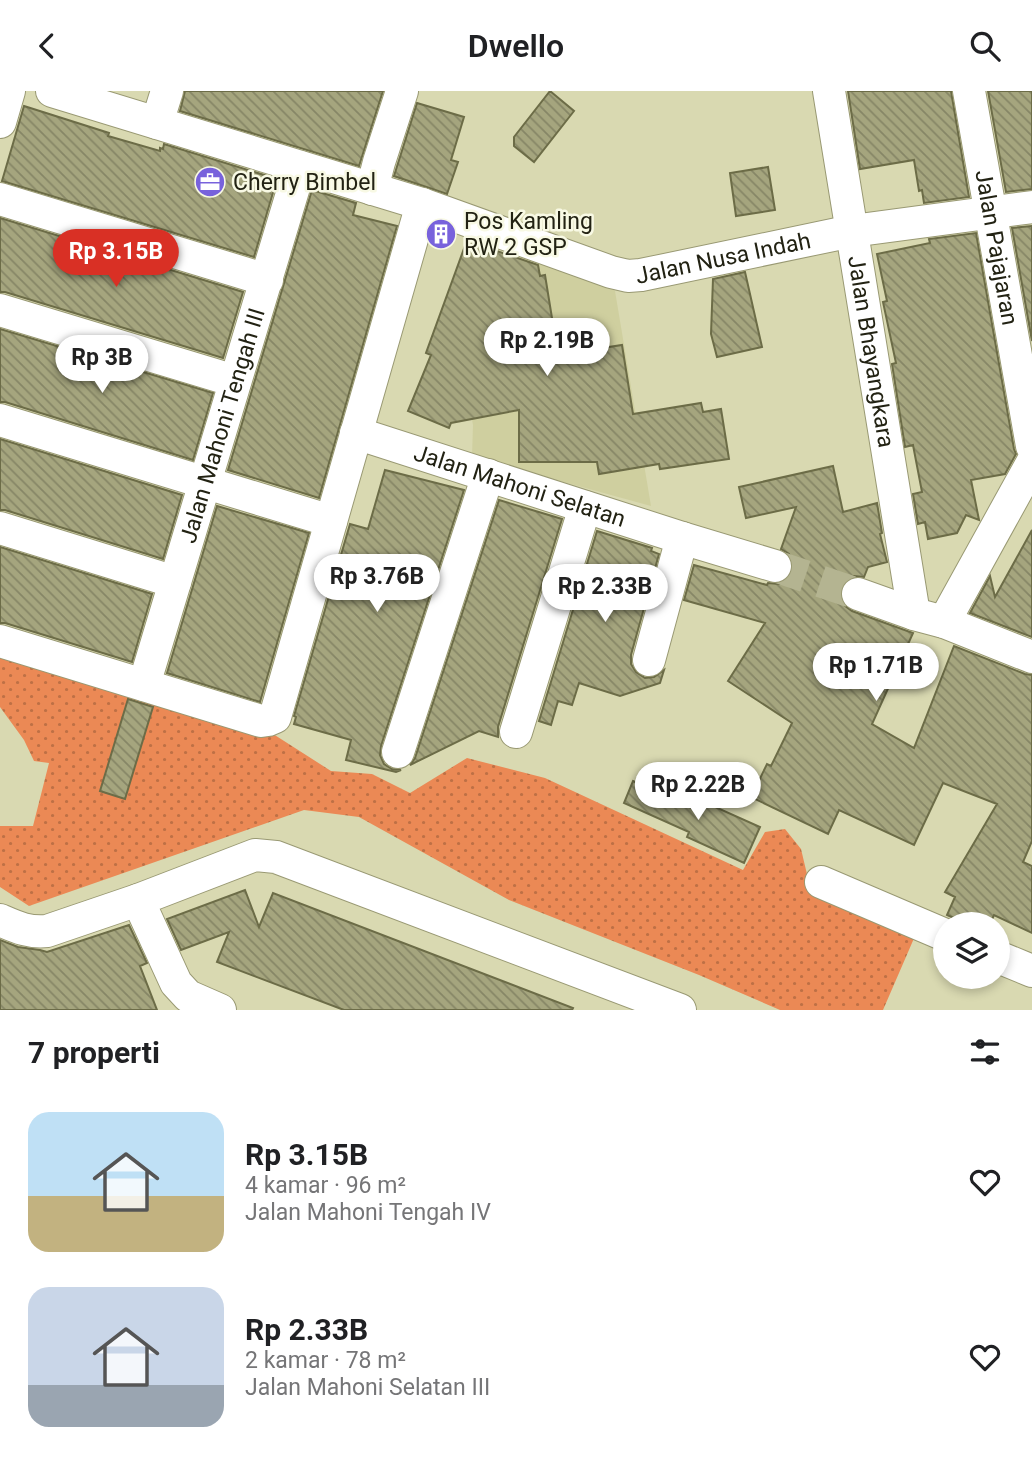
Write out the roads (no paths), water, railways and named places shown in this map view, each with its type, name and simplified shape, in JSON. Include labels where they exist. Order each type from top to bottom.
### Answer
[{"type":"street","points":[[0,122],[9,91]]},
{"type":"street","name":"Jalan Nusa Indah","points":[[52,91],[300,167],[375,175],[422,204],[572,259],[628,276],[852,231],[1032,207]]},
{"type":"street","points":[[157,123],[167,91]]},
{"type":"street","points":[[375,175],[402,91]]},
{"type":"street","name":"Jalan Bhayangkara","points":[[829,91],[914,614]]},
{"type":"street","name":"Jalan Pajajaran","points":[[969,91],[1032,446]]},
{"type":"street","name":"Jalan Mahoni Tengah III","points":[[144,685],[300,167]]},
{"type":"street","points":[[0,199],[267,279]]},
{"type":"street","points":[[0,641],[261,721],[275,717],[422,204]]},
{"type":"street","points":[[0,310],[236,381]]},
{"type":"street","points":[[0,419],[331,521]]},
{"type":"street","name":"Jalan Mahoni Selatan","points":[[356,433],[775,566]]},
{"type":"street","points":[[944,622],[1032,463]]},
{"type":"street","points":[[398,752],[488,475]]},
{"type":"street","points":[[516,732],[585,507]]},
{"type":"street","points":[[0,528],[175,582]]},
{"type":"street","points":[[649,660],[682,538]]},
{"type":"street","points":[[858,594],[944,622],[1032,657]]},
{"type":"street","points":[[0,920],[25,930],[47,931],[138,900],[255,855],[276,857],[680,1010]]},
{"type":"street","points":[[821,882],[933,930]]},
{"type":"street","points":[[138,900],[176,983],[188,996],[220,1010]]},
{"type":"street","points":[[1010,962],[1032,971]]},
{"type":"tunnel","points":[[775,566],[858,594]]},
{"type":"place","name":"Cherry Bimbel","points":[[210,182]]},
{"type":"place","name":"Pos Kamling RW 2 GSP","points":[[441,234]]}]
